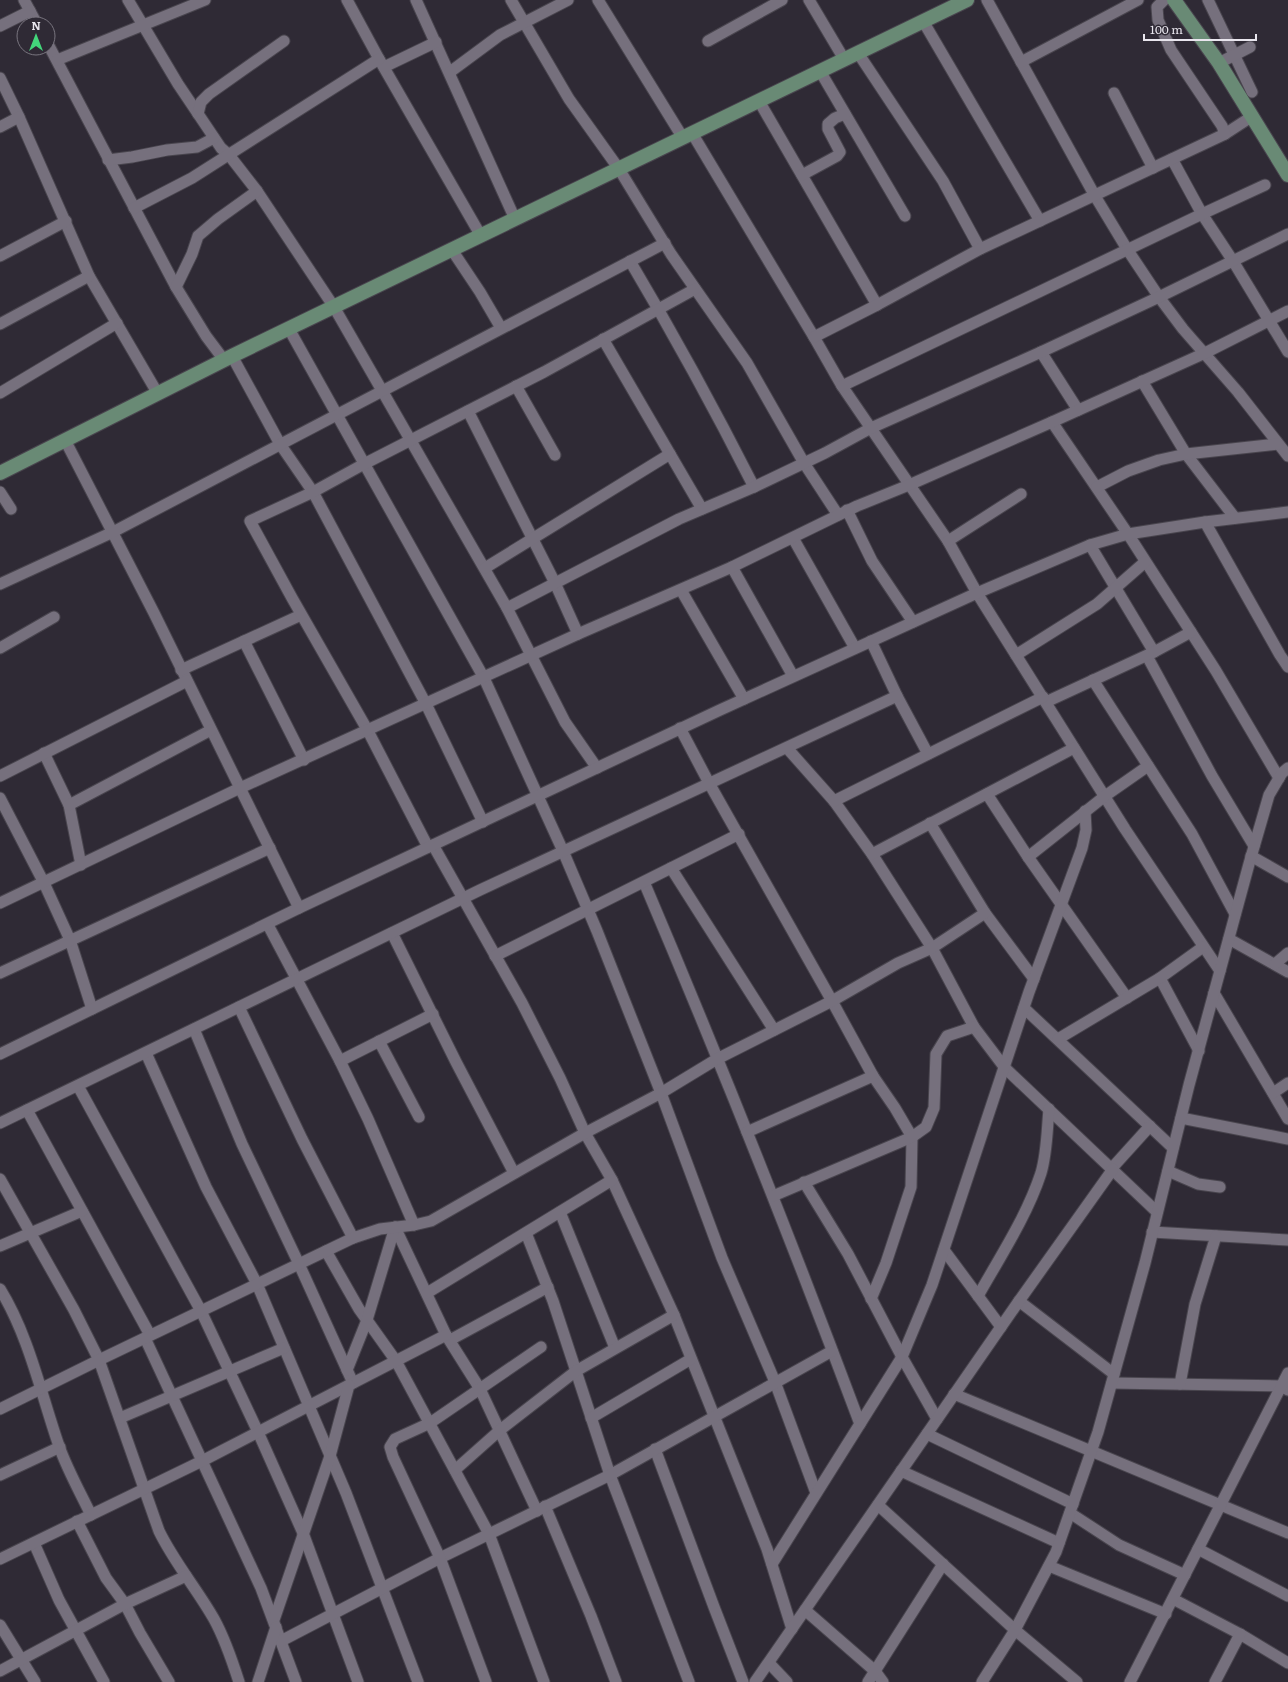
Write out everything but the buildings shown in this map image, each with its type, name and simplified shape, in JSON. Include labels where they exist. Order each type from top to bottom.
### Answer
[{"type":"main road","points":[[0,473],[334,306],[967,0]]},
{"type":"main road","points":[[1174,0],[1219,63],[1288,175]]},
{"type":"street","points":[[24,0],[33,16]]},
{"type":"street","points":[[128,0],[214,138],[257,191],[334,306],[412,439],[507,608],[565,722],[597,768]]},
{"type":"street","points":[[57,60],[203,0]]},
{"type":"street","points":[[347,0],[381,63],[481,236]]},
{"type":"street","points":[[416,0],[450,72],[515,219]]},
{"type":"street","points":[[511,0],[523,23],[569,99],[619,169],[695,289],[747,363],[804,463],[843,513],[912,622]]},
{"type":"street","points":[[450,72],[500,35],[568,0]]},
{"type":"street","points":[[598,0],[688,135],[814,337],[842,386],[948,541],[977,592],[1074,748],[1220,971]]},
{"type":"street","points":[[708,41],[782,0]]},
{"type":"street","points":[[808,0],[844,59]]},
{"type":"street","points":[[988,0],[1095,196],[1127,249],[1159,297],[1183,329],[1205,352],[1288,456]]},
{"type":"street","points":[[1021,62],[1138,0]]},
{"type":"street","points":[[1164,0],[1157,7],[1158,20],[1171,50],[1226,134]]},
{"type":"street","points":[[1208,0],[1252,92]]},
{"type":"street","points":[[0,26],[30,11]]},
{"type":"street","points":[[924,21],[1040,221]]},
{"type":"street","points":[[198,114],[201,102],[209,94],[284,41]]},
{"type":"street","points":[[134,208],[192,178],[381,63],[436,42]]},
{"type":"street","points":[[1219,63],[1250,47]]},
{"type":"street","points":[[858,53],[943,181],[980,249]]},
{"type":"street","points":[[55,56],[176,287],[206,336],[228,358],[280,444],[312,492],[426,704],[483,822]]},
{"type":"street","points":[[820,71],[905,216]]},
{"type":"street","points":[[0,78],[66,221],[89,276],[158,394]]},
{"type":"street","points":[[1114,93],[1154,168]]},
{"type":"street","points":[[759,101],[877,305]]},
{"type":"street","points":[[802,175],[837,156],[840,152],[828,129],[828,124],[845,114]]},
{"type":"street","points":[[0,127],[19,117]]},
{"type":"street","points":[[814,337],[877,305],[980,249],[1226,134],[1251,117]]},
{"type":"street","points":[[108,160],[167,150],[197,147],[214,138]]},
{"type":"street","points":[[1172,159],[1202,214],[1270,320],[1288,352]]},
{"type":"street","points":[[842,386],[1127,249],[1266,185]]},
{"type":"street","points":[[176,287],[192,254],[198,236],[218,219],[257,191]]},
{"type":"street","points":[[0,256],[66,221]]},
{"type":"street","points":[[507,608],[702,508],[754,487],[871,428],[1041,352],[1159,297],[1288,234]]},
{"type":"street","points":[[0,584],[112,532],[665,243]]},
{"type":"street","points":[[452,250],[480,292],[500,328]]},
{"type":"street","points":[[630,261],[659,309],[754,487]]},
{"type":"street","points":[[0,324],[89,276]]},
{"type":"street","points":[[695,289],[516,386],[312,492],[250,521],[301,615],[525,1010],[586,1133],[612,1180],[674,1314],[772,1564],[792,1629]]},
{"type":"street","points":[[0,903],[240,788],[368,731],[578,634],[732,567],[843,513],[1052,422],[1205,352],[1288,311]]},
{"type":"street","points":[[0,393],[117,323]]},
{"type":"street","points":[[289,329],[484,678],[563,851],[589,911],[661,1093],[722,1258],[775,1382],[816,1493]]},
{"type":"street","points":[[603,339],[702,508]]},
{"type":"street","points":[[1041,352],[1078,410]]},
{"type":"street","points":[[1142,381],[1186,454],[1235,518]]},
{"type":"street","points":[[516,386],[555,455]]},
{"type":"street","points":[[468,411],[555,583],[578,634]]},
{"type":"street","points":[[1052,422],[1128,534],[1216,671],[1279,778]]},
{"type":"street","points":[[65,440],[187,681],[299,908]]},
{"type":"street","points":[[1096,487],[1128,471],[1159,460],[1186,454],[1278,444]]},
{"type":"street","points":[[484,568],[670,454]]},
{"type":"street","points":[[0,492],[11,509]]},
{"type":"street","points":[[948,541],[1021,494]]},
{"type":"street","points":[[0,1054],[268,925],[299,908],[680,728],[977,592],[1090,545],[1128,534],[1205,522],[1288,512]]},
{"type":"street","points":[[1205,522],[1288,667]]},
{"type":"street","points":[[793,538],[855,648]]},
{"type":"street","points":[[1090,545],[1151,654],[1212,776],[1253,851],[1288,877]]},
{"type":"street","points":[[1016,655],[1097,604],[1145,562]]},
{"type":"street","points":[[732,567],[793,676]]},
{"type":"street","points":[[681,590],[744,699]]},
{"type":"street","points":[[181,670],[301,615]]},
{"type":"street","points":[[0,648],[54,617]]},
{"type":"street","points":[[834,801],[928,754],[1044,699],[1093,680],[1151,654],[1191,632]]},
{"type":"street","points":[[244,641],[304,760]]},
{"type":"street","points":[[871,641],[897,696],[928,754]]},
{"type":"street","points":[[1093,680],[1192,834],[1236,914]]},
{"type":"street","points":[[0,776],[187,681]]},
{"type":"street","points":[[0,1123],[297,980],[462,898],[897,696]]},
{"type":"street","points":[[680,728],[709,783],[739,834],[873,1076],[895,1108],[912,1137],[911,1187],[886,1263],[871,1299]]},
{"type":"street","points":[[69,805],[211,730]]},
{"type":"street","points":[[787,748],[834,801],[872,854],[932,948],[974,1027],[1005,1068],[1157,1212]]},
{"type":"street","points":[[872,854],[1074,748]]},
{"type":"street","points":[[44,754],[69,805],[81,865]]},
{"type":"street","points":[[1028,857],[1085,811],[1148,766]]},
{"type":"street","points":[[982,1682],[1015,1630],[1059,1543],[1092,1451],[1113,1379],[1152,1232],[1198,1051],[1269,795],[1279,778],[1288,768]]},
{"type":"street","points":[[987,794],[1028,857],[1126,998]]},
{"type":"street","points":[[0,798],[5,819],[44,883],[70,940],[92,1009]]},
{"type":"street","points":[[772,1564],[902,1357],[932,1285],[1024,1008],[1082,848],[1086,830],[1085,811]]},
{"type":"street","points":[[930,824],[985,913],[1034,979]]},
{"type":"street","points":[[495,956],[589,911],[739,834]]},
{"type":"street","points":[[0,973],[270,848]]},
{"type":"street","points":[[671,868],[774,1030]]},
{"type":"street","points":[[644,882],[773,1196],[860,1424]]},
{"type":"street","points":[[2,1405],[40,1389],[147,1336],[353,1238],[380,1229],[414,1226],[431,1221],[514,1173],[661,1093],[718,1059],[832,1001],[898,963],[932,948],[985,913]]},
{"type":"street","points":[[268,925],[340,1061],[368,1119],[414,1226]]},
{"type":"street","points":[[392,933],[514,1173]]},
{"type":"street","points":[[1229,939],[1288,972]]},
{"type":"street","points":[[1058,1039],[1160,978],[1204,947]]},
{"type":"street","points":[[1275,964],[1288,953]]},
{"type":"street","points":[[1160,978],[1198,1051]]},
{"type":"street","points":[[1214,993],[1288,1119]]},
{"type":"street","points":[[239,1008],[302,1140],[353,1238]]},
{"type":"street","points":[[1024,1008],[1173,1148]]},
{"type":"street","points":[[340,1061],[433,1014]]},
{"type":"street","points":[[773,1196],[912,1137],[926,1127],[934,1108],[936,1054],[947,1036],[974,1027]]},
{"type":"street","points":[[194,1029],[242,1144],[299,1264],[347,1370],[351,1384],[330,1456],[303,1534],[258,1682]]},
{"type":"street","points":[[379,1041],[419,1116]]},
{"type":"street","points":[[146,1053],[206,1187],[257,1284],[384,1588],[418,1682]]},
{"type":"street","points":[[747,1132],[873,1076]]},
{"type":"street","points":[[1273,1093],[1288,1083]]},
{"type":"street","points":[[78,1086],[201,1311],[258,1432],[303,1534],[358,1682]]},
{"type":"street","points":[[978,1296],[1018,1227],[1041,1173],[1045,1156],[1049,1109]]},
{"type":"street","points":[[27,1110],[82,1211],[147,1336],[202,1461],[261,1588],[296,1682]]},
{"type":"street","points":[[1181,1118],[1288,1139]]},
{"type":"street","points":[[755,1682],[1112,1168],[1150,1126]]},
{"type":"street","points":[[1168,1171],[1198,1184],[1220,1187]]},
{"type":"street","points":[[0,1179],[31,1233],[99,1360],[159,1531],[169,1550],[214,1620],[231,1655],[238,1682]]},
{"type":"street","points":[[427,1294],[612,1180]]},
{"type":"street","points":[[804,1182],[848,1254],[902,1357],[937,1419]]},
{"type":"street","points":[[0,1246],[82,1211]]},
{"type":"street","points":[[560,1212],[615,1348]]},
{"type":"street","points":[[395,1227],[448,1338],[480,1389],[541,1509],[592,1616],[616,1682]]},
{"type":"street","points":[[347,1370],[367,1320],[395,1227]]},
{"type":"street","points":[[1152,1232],[1288,1240]]},
{"type":"street","points":[[526,1233],[548,1287],[610,1475],[689,1682]]},
{"type":"street","points":[[1180,1384],[1196,1304],[1216,1236]]},
{"type":"street","points":[[944,1250],[1001,1327]]},
{"type":"street","points":[[326,1251],[367,1320],[396,1360],[489,1534],[544,1682]]},
{"type":"street","points":[[0,1559],[202,1461],[396,1360],[448,1338],[548,1287]]},
{"type":"street","points":[[0,1289],[10,1306],[60,1448],[91,1514]]},
{"type":"street","points":[[1019,1301],[1113,1379],[1180,1384],[1284,1388]]},
{"type":"street","points":[[455,1470],[500,1430],[576,1371],[674,1314]]},
{"type":"street","points":[[486,1682],[440,1558],[390,1447],[395,1439],[430,1423],[541,1347]]},
{"type":"street","points":[[120,1418],[284,1348]]},
{"type":"street","points":[[281,1641],[440,1558],[610,1475],[832,1351]]},
{"type":"street","points":[[591,1418],[691,1359]]},
{"type":"street","points":[[1130,1682],[1221,1505],[1284,1388],[1288,1373]]},
{"type":"street","points":[[954,1394],[1288,1533]]},
{"type":"street","points":[[927,1434],[1071,1509],[1118,1545],[1185,1575]]},
{"type":"street","points":[[0,1475],[60,1448]]},
{"type":"street","points":[[655,1449],[743,1682]]},
{"type":"street","points":[[902,1470],[1059,1543]]},
{"type":"street","points":[[878,1505],[1015,1630],[1077,1682]]},
{"type":"street","points":[[77,1521],[106,1578],[125,1604],[140,1633],[170,1682]]},
{"type":"street","points":[[34,1542],[59,1600],[76,1628],[104,1682]]},
{"type":"street","points":[[1198,1550],[1288,1596]]},
{"type":"street","points":[[868,1682],[943,1564]]},
{"type":"street","points":[[1048,1566],[1166,1614]]},
{"type":"street","points":[[0,1671],[76,1628],[186,1576]]},
{"type":"street","points":[[1173,1599],[1240,1634],[1288,1663]]},
{"type":"street","points":[[805,1610],[875,1671],[884,1682]]},
{"type":"street","points":[[0,1625],[35,1682]]},
{"type":"street","points":[[1215,1682],[1240,1634]]},
{"type":"street","points":[[769,1663],[787,1682]]}]
